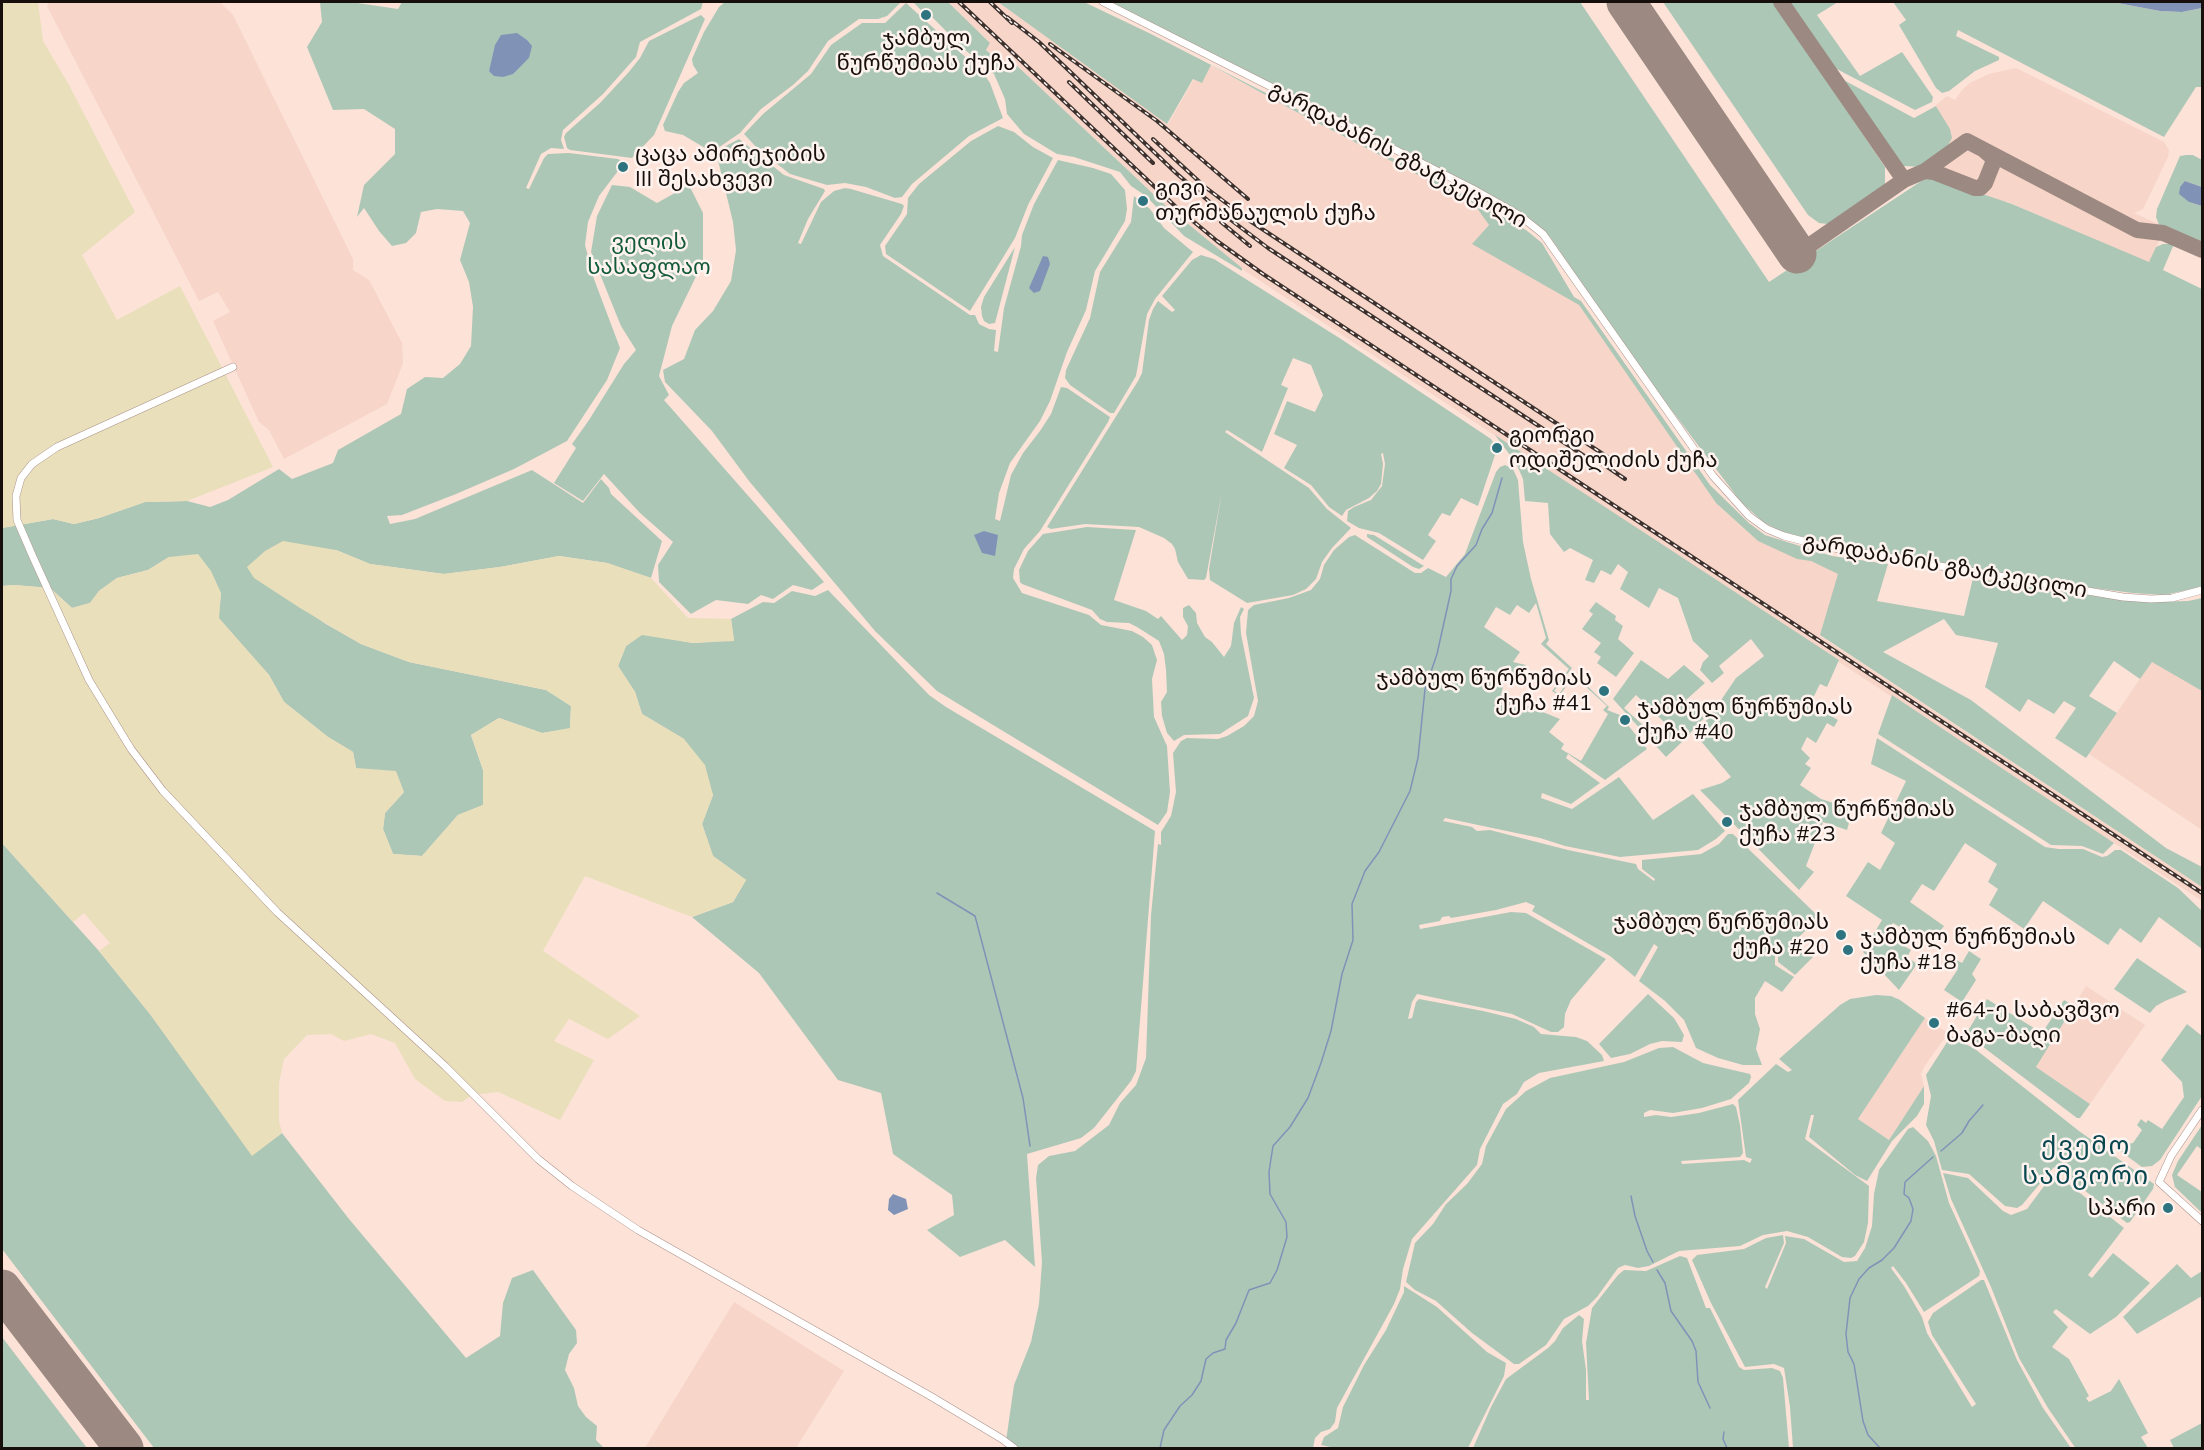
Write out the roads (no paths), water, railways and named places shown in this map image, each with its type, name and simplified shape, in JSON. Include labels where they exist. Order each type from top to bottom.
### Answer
[{"type":"street","name":"გარდაბანის გზატკეცილი","points":[[1103,2],[1473,189],[1519,215],[1543,234],[1713,476],[1749,516],[1767,529],[1822,546],[2122,597],[2172,598],[2202,591]]},
{"type":"street","points":[[233,367],[57,447],[32,464],[21,478],[16,496],[17,520],[33,557],[89,680],[131,749],[163,791],[277,912],[445,1066],[538,1159],[638,1230],[932,1397],[1002,1439],[1014,1449]]},
{"type":"street","points":[[2202,1110],[2171,1156],[2159,1182],[2202,1221]]},
{"type":"water","points":[[2112,2],[2202,2],[2202,8],[2182,12],[2160,11]]},
{"type":"water","points":[[517,33],[532,46],[529,58],[513,74],[503,77],[494,76],[489,71],[495,45],[501,35]]},
{"type":"water","points":[[2185,181],[2202,187],[2202,206],[2189,202],[2179,194],[2180,187]]},
{"type":"water","points":[[1043,256],[1048,257],[1050,264],[1040,291],[1034,293],[1029,288]]},
{"type":"water","points":[[984,531],[998,535],[995,556],[982,553],[974,535]]},
{"type":"water","points":[[893,1194],[906,1199],[908,1209],[894,1215],[888,1210],[889,1199]]},
{"type":"waterway","points":[[1160,1448],[1164,1430],[1201,1381],[1206,1359],[1213,1353],[1225,1349],[1226,1340],[1236,1323],[1249,1290],[1270,1283],[1277,1270],[1287,1237],[1286,1222],[1270,1194],[1269,1172],[1273,1146],[1290,1127],[1308,1098],[1321,1063],[1331,1031],[1342,974],[1353,940],[1352,904],[1365,871],[1379,852],[1410,791],[1418,758],[1425,689],[1437,654],[1451,591],[1451,579],[1457,566],[1476,545],[1492,513],[1502,478]]},
{"type":"waterway","points":[[937,893],[975,916],[1023,1098],[1030,1146]]},
{"type":"waterway","points":[[1941,1151],[1962,1133],[1983,1105]]},
{"type":"waterway","points":[[1880,1448],[1868,1435],[1863,1421],[1854,1364],[1848,1352],[1846,1334],[1850,1298],[1859,1279],[1894,1248],[1911,1221],[1913,1209],[1909,1198],[1904,1194],[1905,1182],[1933,1157]]},
{"type":"waterway","points":[[1631,1196],[1635,1216],[1653,1262]]},
{"type":"waterway","points":[[1657,1270],[1665,1283],[1671,1311],[1692,1341],[1696,1351],[1698,1382],[1710,1408]]},
{"type":"waterway","points":[[1724,1432],[1723,1439],[1727,1448]]},
{"type":"railway","points":[[959,2],[1176,207],[1217,241],[1263,274],[2202,893]]},
{"type":"railway","points":[[990,2],[1012,23]]},
{"type":"railway","points":[[1007,17],[1039,42],[1176,173],[1227,217],[1268,248],[1589,459]]},
{"type":"railway","points":[[1050,44],[1157,121],[1248,199]]},
{"type":"railway","points":[[1069,82],[1153,163]]},
{"type":"railway","points":[[1153,139],[1205,187],[1247,219],[1612,460]]},
{"type":"railway","points":[[1221,222],[1250,246]]},
{"type":"railway","points":[[1597,460],[1625,479]]},
{"type":"place","name":"ჯამბულ წურწუმიას ქუჩა","points":[[926,15]]},
{"type":"place","name":"ცაცა ამირეჯიბის III შესახვევი","points":[[623,167]]},
{"type":"place","name":"გივი თურმანაულის ქუჩა","points":[[1143,201]]},
{"type":"place","name":"გიორგი ოდიშელიძის ქუჩა","points":[[1497,448]]},
{"type":"place","name":"ჯამბულ წურწუმიას ქუჩა #41","points":[[1604,691]]},
{"type":"place","name":"ჯამბულ წურწუმიას ქუჩა #40","points":[[1625,720]]},
{"type":"place","name":"ჯამბულ წურწუმიას ქუჩა #23","points":[[1727,822]]},
{"type":"place","name":"ჯამბულ წურწუმიას ქუჩა #20","points":[[1841,935]]},
{"type":"place","name":"ჯამბულ წურწუმიას ქუჩა #18","points":[[1848,950]]},
{"type":"place","name":"#64-ე საბავშვო ბაგა-ბაღი","points":[[1934,1023]]},
{"type":"place","name":"სპარი","points":[[2168,1208]]},
{"type":"district","name":"ქვემო სამგორი","points":[[2086,1161]]},
{"type":"park label","name":"ველის სასაფლაო","points":[[649,254]]}]
